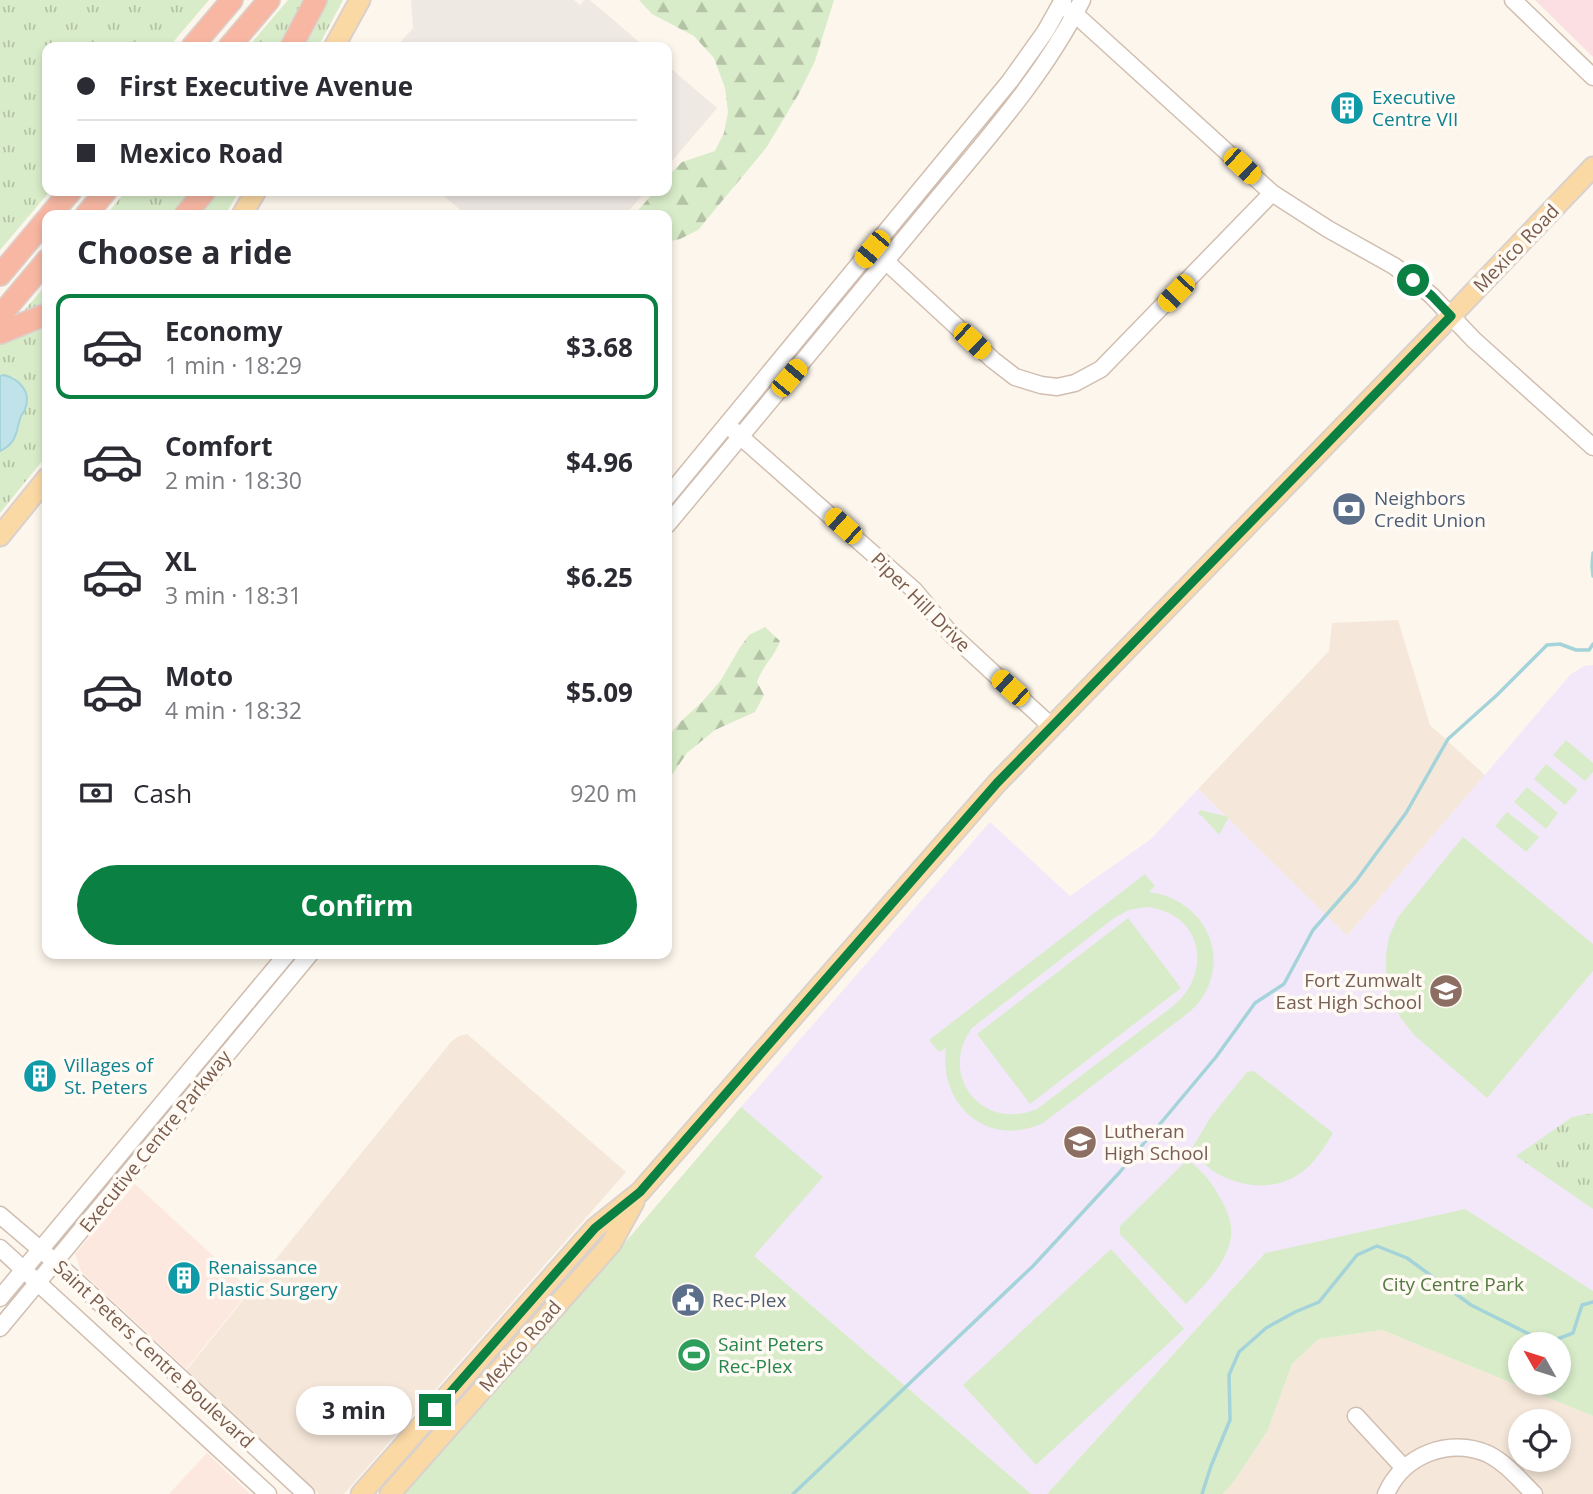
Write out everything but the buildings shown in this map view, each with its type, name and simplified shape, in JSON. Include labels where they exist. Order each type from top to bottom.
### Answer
[{"type":"highway","points":[[196,42],[232,0]]},
{"type":"highway","points":[[233,42],[269,0]]},
{"type":"highway","points":[[293,42],[316,0]]},
{"type":"highway","points":[[55,210],[67,196]]},
{"type":"highway","points":[[90,210],[102,196]]},
{"type":"highway","points":[[189,210],[201,196]]},
{"type":"highway","points":[[0,275],[42,225]]},
{"type":"highway","points":[[0,316],[42,266]]},
{"type":"highway","points":[[0,333],[42,316]]},
{"type":"main road","points":[[337,42],[360,0]]},
{"type":"main road","name":"Mexico Road","points":[[361,1494],[595,1228],[640,1192],[951,834],[1051,726],[1593,167]]},
{"type":"main road","points":[[0,536],[42,484]]},
{"type":"main road","name":"Mexico Road","points":[[390,1494],[611,1244],[640,1192]]},
{"type":"street","points":[[1513,0],[1593,77]]},
{"type":"street","points":[[672,491],[1010,81],[1045,32],[1062,2],[1078,7],[1272,193],[1328,229],[1394,266],[1432,296],[1474,340],[1593,447]]},
{"type":"street","points":[[672,519],[1029,86],[1078,7]]},
{"type":"street","points":[[872,249],[1015,377],[1057,387],[1075,383],[1101,369],[1272,193]]},
{"type":"street","name":"Piper Hill Drive","points":[[727,423],[915,590],[956,639],[1051,726]]},
{"type":"street","name":"Executive Centre Parkway","points":[[0,1298],[283,959]]},
{"type":"street","name":"Executive Centre Parkway","points":[[0,1328],[306,959]]},
{"type":"street","name":"Saint Peters Centre Boulevard","points":[[0,1215],[55,1262],[306,1494]]},
{"type":"street","name":"Saint Peters Centre Boulevard","points":[[0,1248],[268,1494]]},
{"type":"street","points":[[1356,1416],[1404,1468]]},
{"type":"street","points":[[1386,1494],[1404,1468],[1429,1452],[1445,1448],[1476,1450],[1489,1455],[1503,1464],[1534,1494]]},
{"type":"shaded area","points":[[411,0],[574,0],[580,5],[584,0],[590,0],[639,42],[400,42],[413,28]]},
{"type":"shaded area","points":[[1535,0],[1593,0],[1593,57]]},
{"type":"shaded area","points":[[672,69],[717,108],[672,161]]},
{"type":"shaded area","points":[[444,196],[642,196],[629,210],[460,210]]},
{"type":"shaded area","points":[[1398,620],[1430,725],[1485,775],[1347,936],[1198,789],[1329,651],[1332,623]]},
{"type":"shaded area","name":"Lutheran High School","points":[[1593,665],[1593,1291],[1265,1253],[1047,1494],[1031,1494],[754,1256],[741,1107],[990,822],[1070,896],[1151,839],[1198,789],[1347,936],[1571,674],[1584,666]]},
{"type":"shaded area","points":[[467,1034],[626,1172],[344,1494],[319,1494],[185,1372],[451,1042]]},
{"type":"shaded area","points":[[135,1184],[250,1290],[186,1369],[81,1271],[75,1254]]},
{"type":"shaded area","points":[[1382,1330],[1508,1381],[1508,1395],[1541,1395],[1593,1416],[1593,1494],[1223,1494],[1268,1430],[1292,1364],[1319,1339]]},
{"type":"shaded area","points":[[207,1453],[250,1494],[169,1494]]},
{"type":"green space","points":[[0,0],[209,0],[173,42],[42,42],[42,196],[46,196],[0,250]]},
{"type":"green space","points":[[288,0],[308,0],[285,42],[252,42]]},
{"type":"green space","points":[[325,0],[343,0],[321,42],[302,42]]},
{"type":"green space","points":[[639,0],[834,0],[815,61],[766,148],[698,230],[672,241],[672,210],[638,210],[651,196],[672,196],[672,172],[682,162],[715,151],[724,133],[728,112],[725,88],[714,58],[694,36],[652,14]]},
{"type":"green space","points":[[122,196],[192,196],[180,210],[110,210]]},
{"type":"green space","points":[[211,196],[236,196],[228,210],[199,210]]},
{"type":"green space","points":[[42,290],[42,310],[38,316],[42,320],[42,461],[0,513],[0,451],[19,428],[26,407],[25,390],[19,382],[13,377],[0,376],[0,338]]},
{"type":"green space","points":[[765,627],[780,641],[757,682],[764,695],[755,712],[715,730],[687,753],[672,775],[672,732],[721,680],[749,635]]},
{"type":"green space","points":[[1566,740],[1593,763],[1593,772],[1585,781],[1553,755]]},
{"type":"green space","points":[[1546,764],[1578,790],[1565,805],[1534,779]]},
{"type":"green space","points":[[1527,787],[1558,813],[1546,829],[1514,802]]},
{"type":"green space","points":[[1200,810],[1229,817],[1219,835],[1198,814]]},
{"type":"green space","points":[[1507,812],[1539,837],[1526,852],[1495,826]]},
{"type":"green space","points":[[1463,837],[1593,944],[1593,971],[1487,1098],[1414,1035],[1400,1017],[1390,997],[1386,975],[1389,937],[1398,917]]},
{"type":"green space","points":[[1145,874],[1155,886],[1149,892],[1166,896],[1195,914],[1211,942],[1214,959],[1212,976],[1196,1006],[1043,1123],[1023,1130],[986,1126],[971,1117],[959,1104],[950,1087],[946,1069],[946,1048],[939,1052],[929,1040]],"holes":[[[1147,907],[1166,912],[1180,920],[1190,932],[1196,946],[1194,977],[1186,992],[1173,1006],[1037,1109],[1017,1114],[999,1113],[983,1106],[971,1095],[963,1081],[960,1064],[963,1046],[972,1028],[1114,918],[1129,910]]]},
{"type":"green space","points":[[1128,918],[1181,988],[1030,1104],[977,1034]]},
{"type":"green space","points":[[1254,1071],[1333,1133],[1307,1168],[1276,1184],[1254,1185],[1231,1180],[1212,1170],[1191,1150],[1210,1118],[1247,1072]]},
{"type":"green space","points":[[741,1107],[823,1177],[754,1256],[1031,1494],[400,1494],[540,1336],[568,1309]]},
{"type":"green space","points":[[1593,1113],[1593,1209],[1516,1156],[1572,1117]]},
{"type":"green space","points":[[1187,1160],[1209,1180],[1224,1205],[1231,1226],[1231,1237],[1220,1265],[1186,1304],[1120,1234],[1120,1226]]},
{"type":"green space","name":"City Centre Park","points":[[1465,1209],[1593,1291],[1593,1416],[1541,1395],[1572,1395],[1572,1332],[1508,1332],[1508,1381],[1382,1330],[1319,1339],[1292,1364],[1268,1430],[1223,1494],[1047,1494],[1265,1253]]},
{"type":"green space","points":[[1111,1249],[1184,1329],[1036,1465],[963,1385]]},
{"type":"water","points":[[4,375],[23,387],[27,403],[14,438],[0,451],[0,376]]},
{"type":"waterway","points":[[1593,553],[1593,576]]},
{"type":"waterway","points":[[793,1494],[1033,1266],[1119,1173],[1216,1057],[1255,1003],[1284,984],[1313,930],[1356,881],[1406,813],[1448,739],[1547,645],[1560,644],[1576,650],[1589,650],[1593,644]]},
{"type":"waterway","points":[[1202,1494],[1230,1420],[1229,1375],[1239,1352],[1266,1328],[1319,1302],[1357,1255],[1377,1246],[1407,1258],[1471,1305],[1547,1343],[1573,1333],[1582,1305],[1593,1302]]},
{"type":"place","name":"Executive Centre VII","points":[[1347,108]]},
{"type":"place","name":"Neighbors Credit Union","points":[[1349,509]]},
{"type":"place","name":"Fort Zumwalt East High School","points":[[1446,991]]},
{"type":"place","name":"Villages of St. Peters","points":[[40,1076]]},
{"type":"place","name":"Lutheran High School","points":[[1080,1142]]},
{"type":"place","name":"Renaissance Plastic Surgery","points":[[184,1278]]},
{"type":"place","name":"Rec-Plex","points":[[688,1300]]},
{"type":"place","name":"Saint Peters Rec-Plex","points":[[694,1355]]},
{"type":"route","points":[[435,1410],[595,1228],[640,1192],[997,783],[1451,316],[1413,280]]}]
